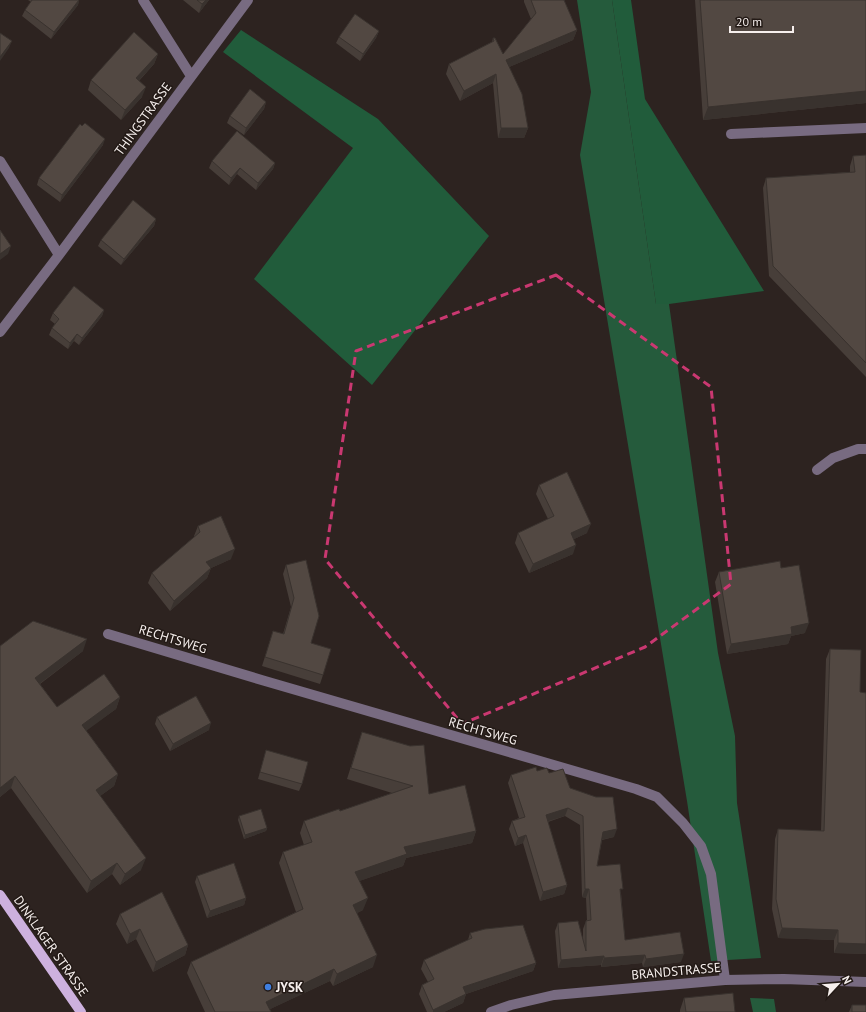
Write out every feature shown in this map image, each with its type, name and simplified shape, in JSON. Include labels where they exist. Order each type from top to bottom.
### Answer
[{"type":"main road","name":"DINKLAGER STRASSE","points":[[0,895],[81,1012]]},
{"type":"street","points":[[143,0],[191,76]]},
{"type":"street","name":"THINGSTRASSE","points":[[0,332],[248,0]]},
{"type":"street","points":[[731,134],[866,128]]},
{"type":"street","points":[[0,161],[59,255]]},
{"type":"street","points":[[817,470],[833,458],[858,449],[866,449]]},
{"type":"street","name":"RECHTSWEG","points":[[108,634],[636,789],[656,797],[683,823],[701,846],[710,874],[725,980]]},
{"type":"street","name":"BRANDSTRASSE","points":[[491,1012],[511,1005],[554,995],[725,980],[784,979],[866,982]]},
{"type":"highlighted area","points":[[556,275],[711,387],[731,584],[645,647],[462,724],[325,559],[356,351]]},
{"type":"green space","points":[[577,0],[612,0],[656,304],[669,304],[718,653],[735,736],[737,803],[761,958],[711,961],[687,801],[580,155],[591,92]]},
{"type":"green space","points":[[612,0],[631,0],[645,99],[764,291],[669,304],[656,304]]},
{"type":"green space","points":[[241,30],[378,119],[489,236],[372,385],[254,279],[353,148],[223,52]]},
{"type":"green space","points":[[750,998],[774,999],[776,1012],[753,1012]]},
{"type":"building","points":[[32,0],[79,0],[54,32],[25,10]]},
{"type":"building","points":[[197,0],[206,0],[202,4]]},
{"type":"building","points":[[531,0],[564,0],[577,30],[506,60],[522,94],[528,128],[501,128],[496,74],[464,91],[449,64],[494,41],[493,38],[495,38],[503,54],[536,13]]},
{"type":"building","points":[[700,0],[866,0],[866,91],[708,107]]},
{"type":"building","points":[[355,14],[379,31],[363,54],[339,37]]},
{"type":"building","points":[[134,32],[158,54],[136,78],[146,87],[125,110],[91,80]]},
{"type":"building","points":[[0,33],[12,41],[0,57]]},
{"type":"building","points":[[250,89],[266,102],[246,128],[230,116]]},
{"type":"building","points":[[85,123],[105,139],[62,195],[39,178],[80,124],[82,126]]},
{"type":"building","points":[[237,131],[275,163],[258,183],[240,168],[231,178],[212,161]]},
{"type":"building","points":[[866,155],[866,363],[773,266],[766,178],[855,172],[853,156]]},
{"type":"building","points":[[133,200],[156,219],[124,259],[101,240]]},
{"type":"building","points":[[0,230],[11,246],[0,254]]},
{"type":"building","points":[[74,286],[104,310],[82,338],[77,334],[70,343],[52,328],[59,319],[53,313]]},
{"type":"building","points":[[567,472],[591,524],[571,533],[576,545],[533,564],[518,533],[554,516],[539,485]]},
{"type":"building","points":[[221,516],[235,549],[206,562],[211,568],[174,601],[152,573],[200,532],[198,526]]},
{"type":"building","points":[[306,560],[319,616],[311,643],[331,649],[323,675],[265,657],[273,631],[284,634],[294,598],[286,565]]},
{"type":"building","points":[[780,561],[781,568],[799,565],[809,623],[791,627],[792,634],[731,644],[719,572]]},
{"type":"building","points":[[33,621],[87,639],[35,678],[57,707],[104,674],[120,697],[82,725],[118,774],[96,790],[146,858],[125,874],[117,863],[91,881],[15,776],[0,788],[0,646]]},
{"type":"building","points":[[830,649],[861,650],[860,692],[866,693],[866,944],[838,943],[838,930],[782,928],[776,899],[778,829],[824,831]]},
{"type":"building","points":[[196,696],[211,723],[173,744],[157,717]]},
{"type":"building","points":[[362,732],[410,746],[424,745],[429,794],[465,785],[476,831],[404,847],[407,854],[355,872],[368,898],[353,905],[377,955],[337,974],[334,969],[266,1002],[271,1012],[215,1012],[191,962],[303,909],[283,852],[312,842],[304,821],[339,809],[340,811],[413,786],[351,768]]},
{"type":"building","points":[[266,750],[308,762],[302,784],[260,772]]},
{"type":"building","points":[[536,767],[537,771],[547,768],[549,773],[563,769],[570,788],[596,797],[613,797],[617,829],[603,832],[597,866],[620,864],[623,889],[620,889],[625,940],[680,932],[684,954],[646,959],[645,955],[604,958],[604,956],[561,960],[558,923],[578,921],[586,951],[586,921],[591,920],[589,889],[585,889],[583,816],[568,808],[546,815],[567,885],[543,892],[526,835],[518,838],[512,821],[525,817],[511,775]]},
{"type":"building","points":[[261,809],[267,828],[245,835],[239,816]]},
{"type":"building","points":[[234,863],[246,898],[210,911],[197,876]]},
{"type":"building","points":[[162,892],[188,945],[156,962],[140,929],[130,934],[120,914]]},
{"type":"building","points":[[523,925],[536,963],[463,987],[466,994],[433,1010],[422,985],[434,979],[424,960],[472,938],[470,933],[485,929]]},
{"type":"building","points":[[733,993],[735,1012],[686,1012],[684,998]]},
{"type":"building","points":[[852,1005],[866,1005],[866,1012],[852,1012]]},
{"type":"place","name":"JYSK","points":[[268,987]]}]
